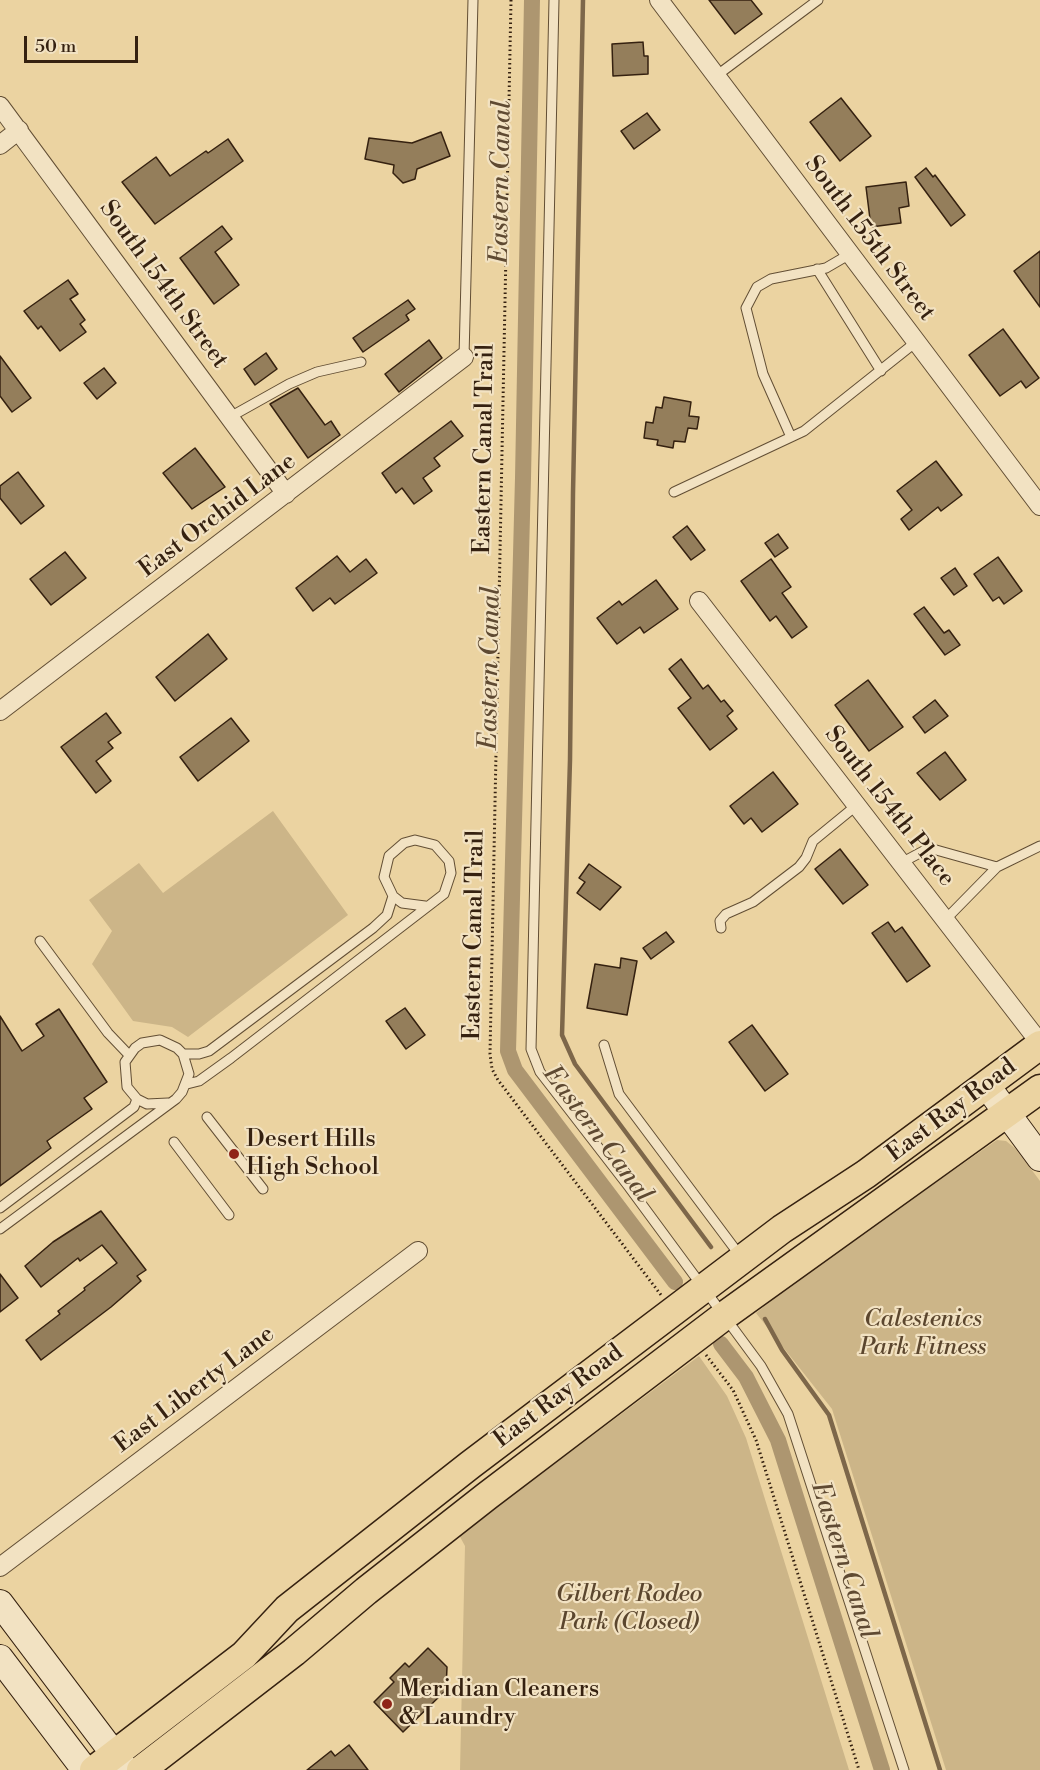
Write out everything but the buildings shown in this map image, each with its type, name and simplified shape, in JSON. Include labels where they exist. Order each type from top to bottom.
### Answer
[{"type":"main road","name":"East Ray Road","points":[[112,1765],[244,1655],[287,1609],[470,1464],[672,1310],[782,1229],[866,1174],[987,1086],[1040,1044]]},
{"type":"main road","points":[[987,1086],[1040,1158]]},
{"type":"main road","name":"East Ray Road","points":[[141,1770],[294,1652],[406,1560],[724,1316],[1040,1089]]},
{"type":"main road","points":[[406,1560],[406,1543],[410,1532],[456,1495],[470,1464]]},
{"type":"main road","points":[[0,1603],[112,1765]]},
{"type":"main road","points":[[0,1658],[85,1770]]},
{"type":"street","name":"South 155th Street","points":[[659,0],[1040,507]]},
{"type":"street","name":"South 154th Street","points":[[0,106],[286,494]]},
{"type":"street","points":[[0,145],[19,130]]},
{"type":"street","name":"East Orchid Lane","points":[[0,711],[464,357]]},
{"type":"street","name":"South 154th Place","points":[[699,601],[1040,1044]]},
{"type":"street","name":"East Liberty Lane","points":[[0,1567],[418,1251]]},
{"type":"lane","points":[[464,357],[473,0]]},
{"type":"lane","points":[[554,0],[531,1049],[540,1072],[761,1366],[788,1414],[904,1770]]},
{"type":"lane","points":[[716,76],[818,0]]},
{"type":"lane","points":[[791,437],[763,374],[746,308],[757,287],[771,279],[817,269],[850,255]]},
{"type":"lane","points":[[817,269],[881,371]]},
{"type":"lane","points":[[674,492],[804,431],[916,342]]},
{"type":"lane","points":[[230,417],[288,384],[317,372],[361,362]]},
{"type":"lane","points":[[721,928],[720,921],[726,914],[753,902],[799,867],[806,858],[813,841],[857,805]]},
{"type":"lane","points":[[187,1084],[199,1082],[422,912],[425,906],[444,894],[451,873],[443,852],[425,841],[404,843],[389,856],[384,877],[393,896],[413,906],[425,906]]},
{"type":"lane","points":[[945,920],[997,867],[1040,846]]},
{"type":"lane","points":[[901,863],[929,848],[997,867]]},
{"type":"lane","points":[[183,1054],[199,1054],[209,1050],[373,928],[387,915],[393,896]]},
{"type":"lane","points":[[40,941],[108,1033],[129,1055]]},
{"type":"lane","points":[[0,1229],[176,1099],[187,1084],[188,1064],[183,1054],[177,1048],[160,1040],[142,1043],[129,1055],[124,1079],[126,1087],[137,1099],[147,1104],[168,1103]]},
{"type":"lane","points":[[604,1045],[619,1094],[743,1258]]},
{"type":"lane","points":[[0,1208],[134,1107],[137,1099]]},
{"type":"lane","points":[[207,1117],[263,1189]]},
{"type":"lane","points":[[174,1142],[229,1215]]},
{"type":"path","name":"Eastern Canal Trail","points":[[511,0],[490,1054],[498,1080],[672,1310]]},
{"type":"path","points":[[694,1339],[733,1390],[756,1440],[859,1770]]},
{"type":"green space","points":[[273,811],[348,915],[188,1037],[172,1027],[133,1021],[92,964],[112,931],[89,900],[139,863],[163,893]]},
{"type":"green space","name":"Calestenics Park Fitness","points":[[997,1140],[1006,1141],[1016,1149],[1040,1181],[1040,1770],[946,1770],[832,1409],[756,1313],[805,1273]]},
{"type":"green space","name":"Gilbert Rodeo Park (Closed)","points":[[699,1356],[727,1396],[746,1438],[849,1770],[460,1770],[465,1546],[459,1535]]},
{"type":"waterway","name":"Eastern Canal","points":[[532,0],[523,478],[508,1051],[515,1070],[675,1282]]},
{"type":"waterway","points":[[583,0],[570,760],[562,1035],[575,1064],[711,1247]]},
{"type":"waterway","points":[[765,1319],[782,1350],[829,1415],[940,1770]]},
{"type":"waterway","name":"Eastern Canal","points":[[721,1344],[746,1377],[778,1440],[882,1770]]},
{"type":"place","name":"Desert Hills High School","points":[[234,1154]]},
{"type":"place","name":"Meridian Cleaners & Laundry","points":[[387,1704]]}]
